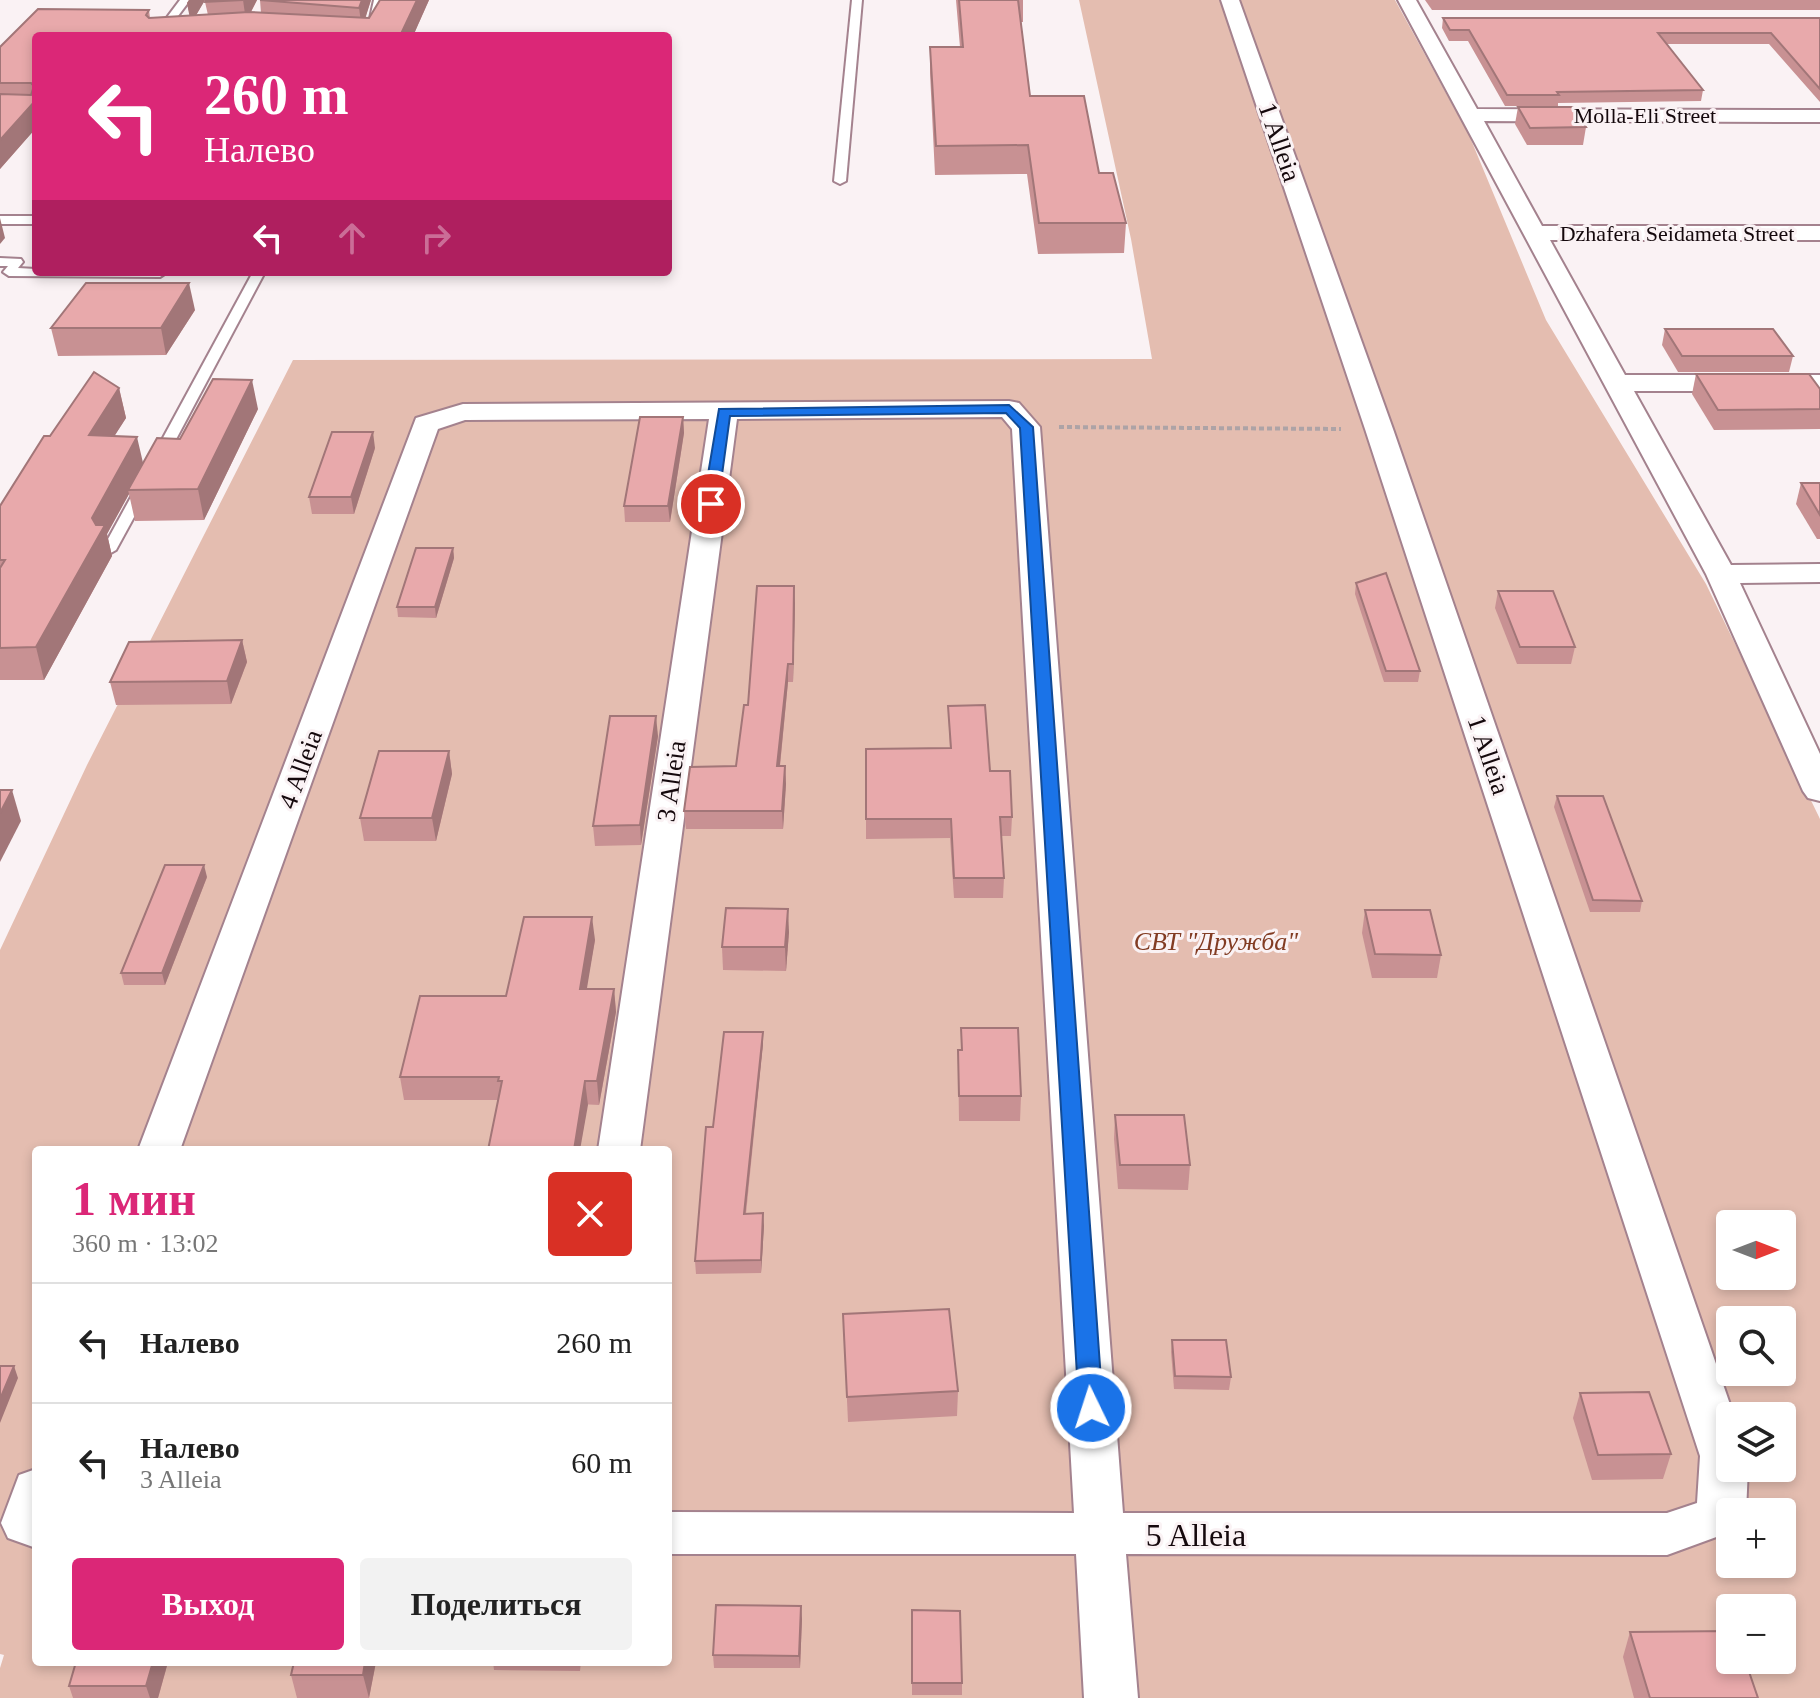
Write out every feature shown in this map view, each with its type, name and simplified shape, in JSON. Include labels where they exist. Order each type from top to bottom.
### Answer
[{"type":"street","name":"1 Alleia","points":[[1230,0],[1379,429],[1724,1456],[1722,1498]]},
{"type":"street","points":[[1420,13],[1470,115],[1721,574],[1820,791]]},
{"type":"street","name":"Molla-Eli Street","points":[[1470,115],[1820,116]]},
{"type":"street","name":"Dzhafera Seidameta Street","points":[[1535,233],[1820,233]]},
{"type":"street","points":[[1617,383],[1820,383]]},
{"type":"street","name":"4 Alleia","points":[[160,1146],[426,424],[463,412],[724,412]]},
{"type":"street","points":[[724,412],[1018,418],[1111,1698]]},
{"type":"street","name":"3 Alleia","points":[[620,1146],[724,412]]},
{"type":"street","points":[[1721,574],[1820,573]]},
{"type":"street","points":[[32,1503],[26,1523],[32,1525]]},
{"type":"street","name":"5 Alleia","points":[[672,1533],[1667,1534],[1716,1517]]},
{"type":"lane","points":[[161,32],[185,0]]},
{"type":"lane","points":[[369,32],[379,0]]},
{"type":"lane","points":[[840,181],[857,0]]},
{"type":"lane","points":[[165,32],[174,30]]},
{"type":"lane","points":[[0,220],[32,220]]},
{"type":"lane","points":[[0,262],[17,262],[9,272],[32,272]]},
{"type":"lane","points":[[109,550],[257,276]]},
{"type":"path","points":[[1018,418],[1379,429]]},
{"type":"green space","name":"СВТ \"Дружба\"","points":[[1079,0],[1395,0],[1469,135],[1546,320],[1706,584],[1820,819],[1820,1698],[0,1698],[0,1668],[4,1655],[0,1654],[0,950],[87,765],[293,360],[1152,359],[1131,239]]},
{"type":"building","points":[[260,0],[362,0],[359,8]]},
{"type":"building","points":[[380,0],[417,0],[402,32],[32,32],[32,84],[0,83],[0,47],[38,9],[149,10],[146,15],[149,18],[249,12],[369,18]]},
{"type":"building","points":[[959,0],[1018,0],[1030,96],[1084,96],[1099,173],[1113,173],[1126,223],[1039,223],[1028,145],[936,146],[930,47],[963,47]]},
{"type":"building","points":[[1443,18],[1820,18],[1820,89],[1771,33],[1658,33],[1703,90],[1507,95],[1469,30],[1450,30]]},
{"type":"building","points":[[32,92],[32,104],[0,140],[0,94],[31,95]]},
{"type":"building","points":[[1518,107],[1573,107],[1586,127],[1530,128]]},
{"type":"building","points":[[86,283],[189,283],[161,328],[51,328]]},
{"type":"building","points":[[1665,329],[1773,329],[1793,356],[1682,356]]},
{"type":"building","points":[[94,372],[119,388],[89,435],[137,437],[92,518],[96,525],[105,525],[36,647],[0,648],[0,568],[5,560],[0,560],[0,506],[44,436],[50,436]]},
{"type":"building","points":[[1696,374],[1809,374],[1820,389],[1820,409],[1718,410]]},
{"type":"building","points":[[213,379],[252,380],[198,489],[128,490],[157,438],[180,439]]},
{"type":"building","points":[[640,417],[683,417],[668,506],[624,506]]},
{"type":"building","points":[[332,432],[373,432],[351,497],[309,497]]},
{"type":"building","points":[[1801,483],[1820,483],[1820,515]]},
{"type":"building","points":[[416,548],[453,548],[435,607],[397,607]]},
{"type":"building","points":[[1386,573],[1420,671],[1386,671],[1356,583]]},
{"type":"building","points":[[757,586],[794,586],[793,664],[788,664],[777,766],[785,766],[782,811],[684,811],[690,767],[736,766],[744,705],[748,705]]},
{"type":"building","points":[[1498,591],[1553,591],[1575,647],[1520,647]]},
{"type":"building","points":[[242,640],[227,681],[110,682],[129,642]]},
{"type":"building","points":[[985,705],[990,771],[1010,771],[1012,817],[1000,817],[1004,878],[954,878],[951,819],[866,819],[866,749],[951,748],[948,706]]},
{"type":"building","points":[[610,716],[656,716],[640,825],[593,826]]},
{"type":"building","points":[[379,751],[449,751],[432,818],[360,818]]},
{"type":"building","points":[[0,790],[12,790],[0,813]]},
{"type":"building","points":[[1557,796],[1603,796],[1642,901],[1593,900]]},
{"type":"building","points":[[165,865],[204,865],[162,973],[121,973]]},
{"type":"building","points":[[726,908],[788,909],[785,947],[722,947]]},
{"type":"building","points":[[1365,910],[1430,910],[1441,955],[1375,954]]},
{"type":"building","points":[[524,917],[592,917],[580,989],[614,989],[597,1081],[585,1081],[575,1146],[489,1146],[502,1081],[498,1081],[499,1077],[400,1077],[420,996],[506,996]]},
{"type":"building","points":[[961,1028],[1018,1028],[1021,1096],[959,1096]]},
{"type":"building","points":[[724,1032],[763,1032],[744,1214],[763,1213],[761,1260],[695,1261],[706,1127],[713,1127]]},
{"type":"building","points":[[1115,1115],[1184,1115],[1190,1165],[1120,1165]]},
{"type":"building","points":[[949,1309],[958,1391],[847,1397],[843,1314]]},
{"type":"building","points":[[1172,1340],[1226,1340],[1231,1377],[1175,1376]]},
{"type":"building","points":[[0,1366],[14,1366],[0,1399]]},
{"type":"building","points":[[1649,1392],[1671,1454],[1598,1455],[1580,1393]]},
{"type":"building","points":[[716,1605],[801,1606],[799,1656],[713,1655]]},
{"type":"building","points":[[912,1610],[960,1611],[962,1683],[912,1683]]},
{"type":"building","points":[[1716,1631],[1716,1674],[1750,1674],[1758,1698],[1650,1698],[1630,1632]]},
{"type":"building","points":[[75,1666],[152,1666],[146,1686],[69,1686]]},
{"type":"building","points":[[293,1666],[364,1666],[363,1675],[291,1675]]},
{"type":"route","points":[[711,504],[724,412],[1009,409],[1026,427],[1091,1408]]}]
